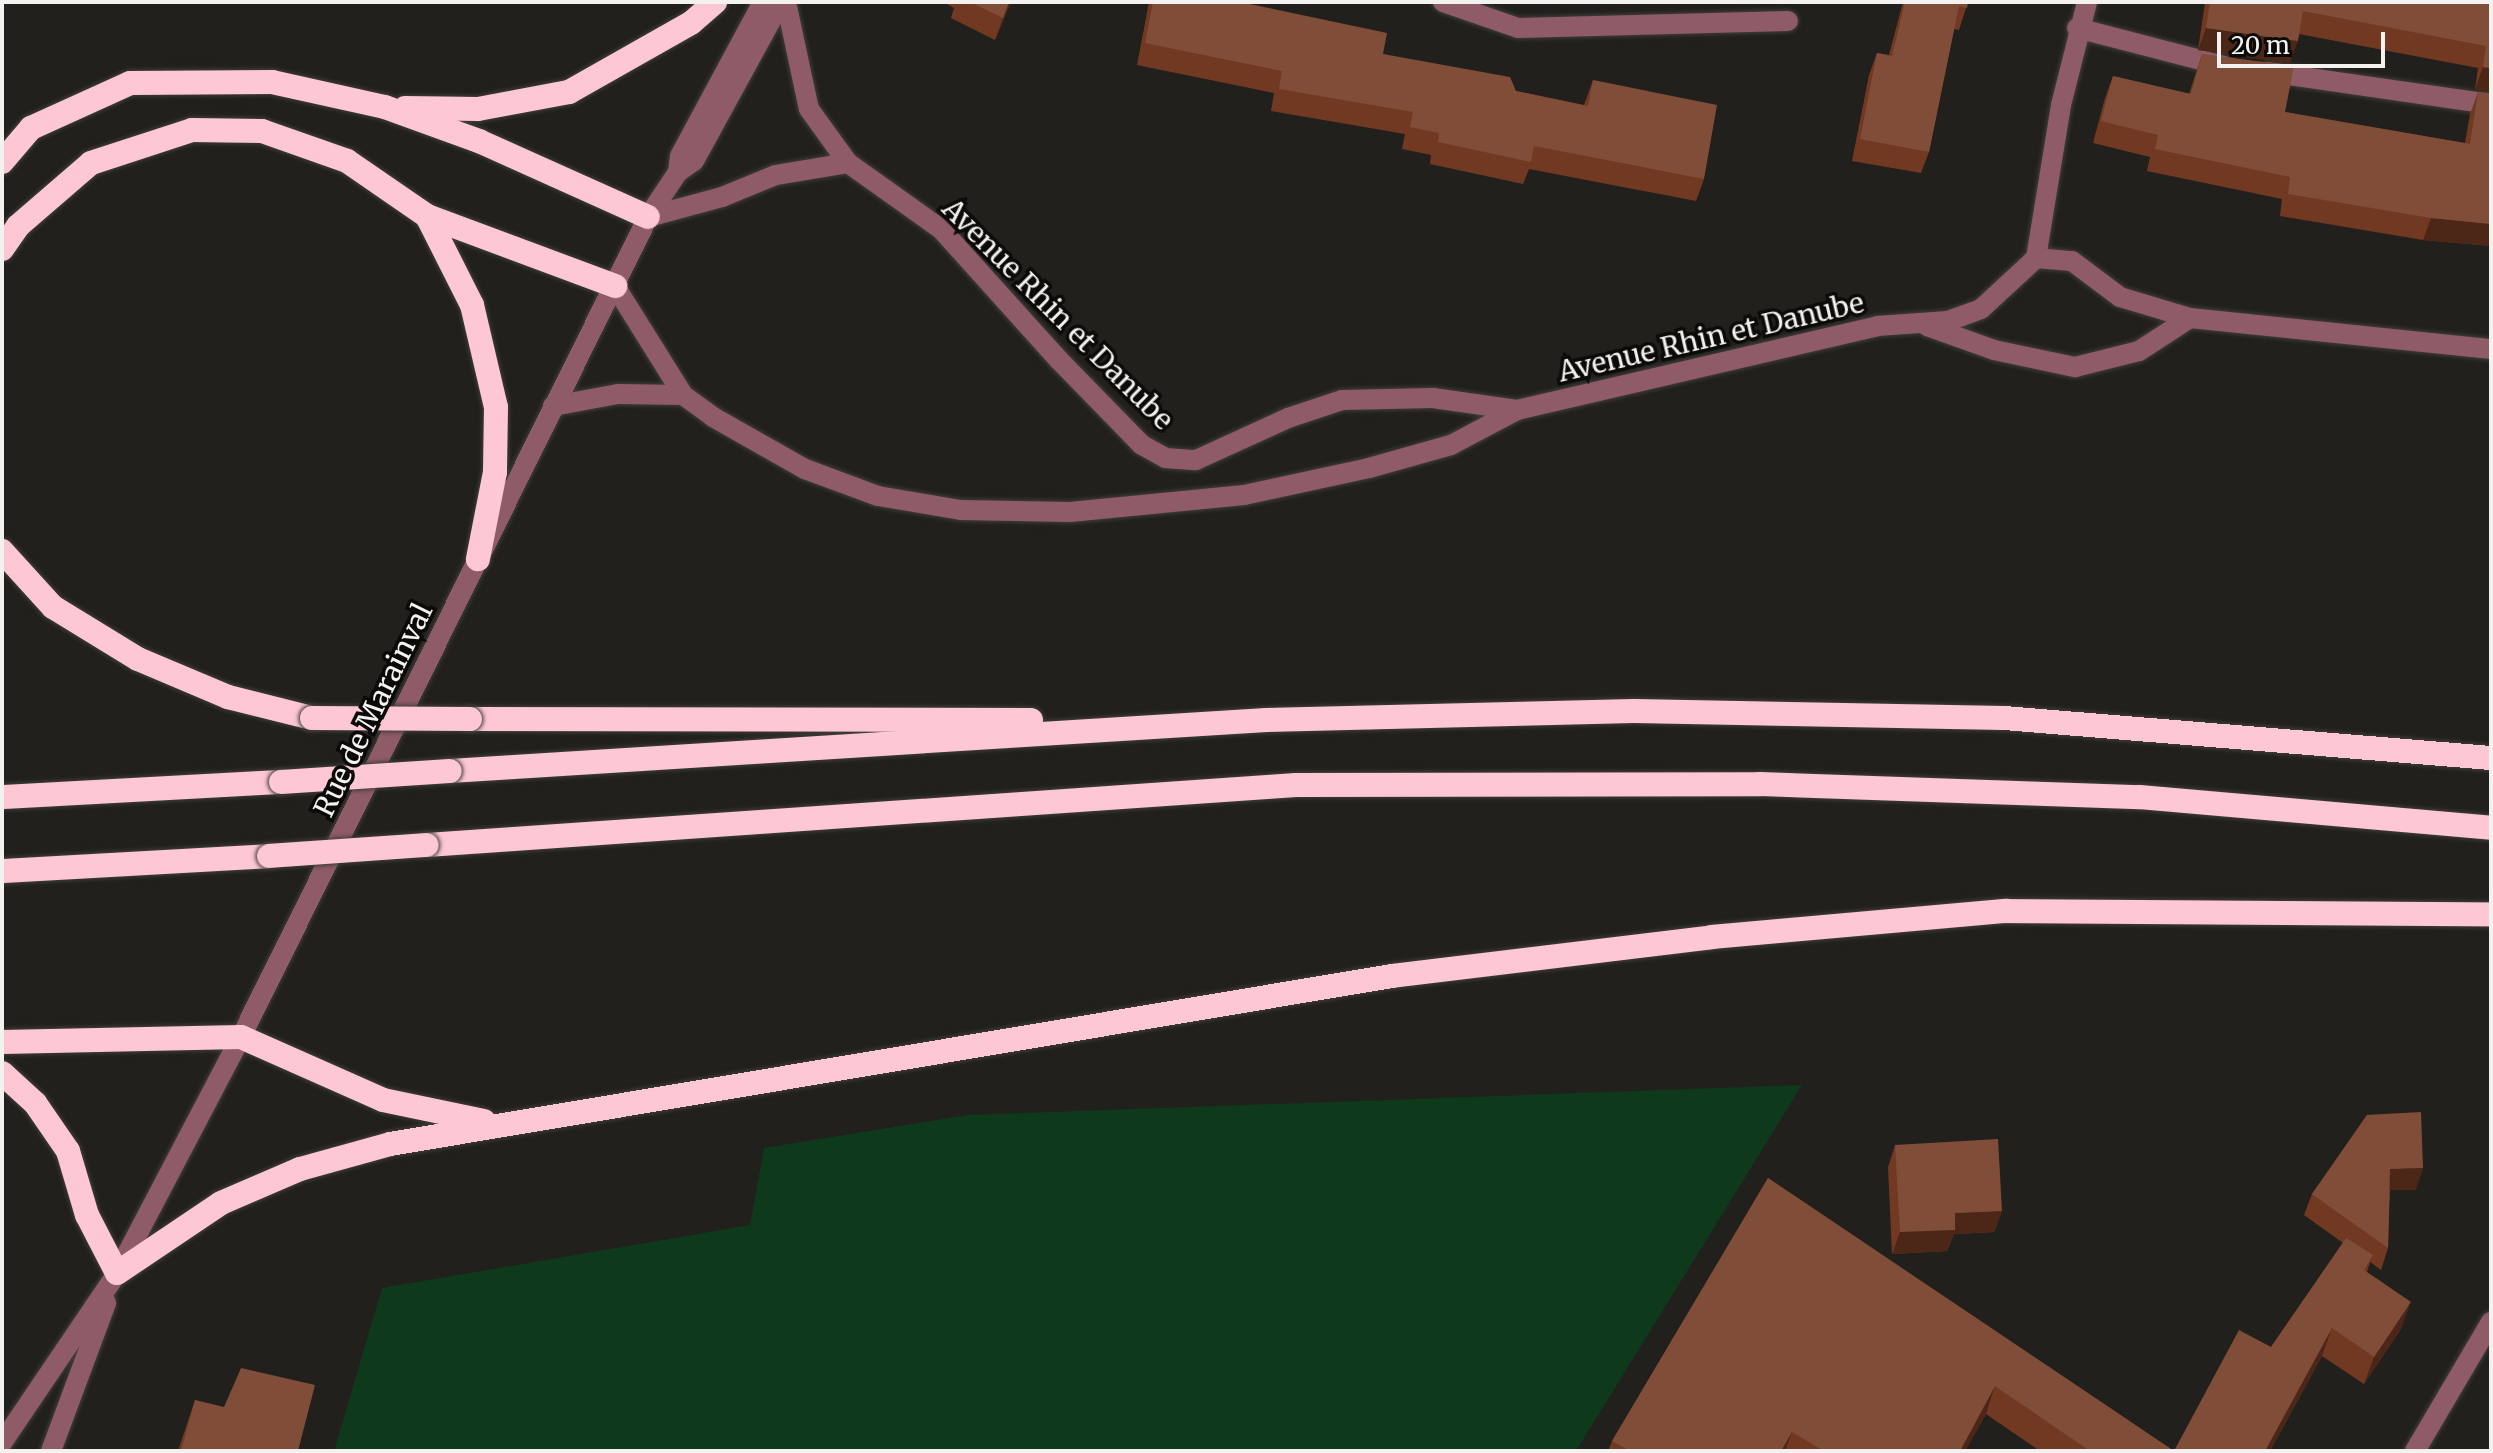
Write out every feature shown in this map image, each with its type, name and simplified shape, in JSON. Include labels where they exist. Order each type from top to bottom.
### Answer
[{"type":"highway","points":[[385,107],[478,109],[569,92],[691,23],[715,2]]},
{"type":"highway","points":[[2,162],[31,128],[130,83],[272,82],[385,107],[479,141],[648,217]]},
{"type":"highway","points":[[2,249],[18,226],[91,163],[192,130],[262,131],[347,161],[427,216],[615,286]]},
{"type":"highway","points":[[427,216],[472,305],[496,407],[495,472],[478,559]]},
{"type":"highway","points":[[2,551],[53,607],[138,659],[228,697],[312,718],[1266,720],[1634,711],[2004,718],[2491,758]]},
{"type":"highway","points":[[2,797],[1266,720]]},
{"type":"highway","points":[[2,871],[269,856],[1296,785],[1760,784],[2045,794],[2491,828]]},
{"type":"highway","points":[[2,1073],[35,1103],[68,1151],[87,1215],[117,1273],[221,1203],[300,1169],[493,1123],[1392,976],[1712,937],[2006,911],[2491,914]]},
{"type":"highway","points":[[2,1042],[118,1044],[241,1037],[383,1100],[493,1123]]},
{"type":"street","name":"Rue de Marainval","points":[[678,172],[680,156],[763,2]]},
{"type":"street","name":"Rue de Marainval","points":[[2,1443],[117,1273],[241,1037],[648,217],[678,172],[694,161],[783,2]]},
{"type":"street","name":"Avenue Rhin et Danube","points":[[783,2],[809,109],[848,163],[941,229],[1059,360],[1142,445],[1165,458],[1196,460],[1288,418],[1342,400],[1433,398],[1517,410]]},
{"type":"street","points":[[1443,2],[1518,28],[1788,21]]},
{"type":"street","points":[[2087,2],[2077,28],[2036,258],[2072,261],[2120,297],[2190,318],[2491,349]]},
{"type":"street","points":[[2077,28],[2198,63],[2491,104]]},
{"type":"street","points":[[648,217],[722,197],[776,175],[848,163]]},
{"type":"street","name":"Avenue Rhin et Danube","points":[[615,286],[683,395],[758,445],[805,469],[878,496],[961,510],[1070,512],[1244,495],[1451,445],[1517,410],[1877,326],[1948,321],[1981,309],[2036,258]]},
{"type":"street","name":"Avenue Rhin et Danube","points":[[1919,323],[1994,350],[2075,367],[2139,351],[2190,318]]},
{"type":"street","points":[[553,406],[618,394],[683,395]]},
{"type":"street","name":"Rue de Marainval","points":[[51,1451],[117,1273]]},
{"type":"street","points":[[2415,1451],[2491,1322]]},
{"type":"green space","points":[[1802,1085],[1576,1451],[334,1451],[382,1288],[750,1225],[764,1148],[968,1115]]},
{"type":"building","points":[[970,2],[1009,2],[1003,18]]},
{"type":"building","points":[[1153,2],[1245,2],[1387,33],[1383,54],[1510,77],[1516,91],[1588,106],[1593,80],[1717,105],[1704,179],[1534,146],[1531,162],[1438,142],[1439,133],[1410,127],[1413,112],[1279,89],[1282,71],[1145,43]]},
{"type":"building","points":[[1905,2],[1968,2],[1967,8],[1959,6],[1929,152],[1860,139],[1877,53],[1892,56]]},
{"type":"building","points":[[2210,2],[2491,2],[2491,68],[2483,67],[2486,46],[2303,11],[2298,41],[2206,28]]},
{"type":"building","points":[[2202,54],[2294,66],[2285,112],[2470,144],[2478,92],[2491,93],[2491,224],[2431,218],[2288,194],[2290,177],[2155,149],[2158,135],[2101,121],[2113,76],[2191,94]]},
{"type":"building","points":[[2421,1112],[2423,1168],[2390,1169],[2388,1248],[2312,1194],[2367,1115]]},
{"type":"building","points":[[1998,1139],[2002,1211],[1955,1213],[1955,1230],[1900,1232],[1895,1145]]},
{"type":"building","points":[[1768,1178],[2174,1451],[2090,1451],[1995,1386],[1960,1451],[1824,1451],[1792,1432],[1781,1451],[1630,1451],[1612,1441]]},
{"type":"building","points":[[2346,1238],[2373,1255],[2364,1270],[2411,1302],[2374,1357],[2332,1328],[2265,1451],[2174,1451],[2239,1330],[2271,1347]]},
{"type":"building","points":[[241,1368],[315,1385],[298,1451],[181,1451],[195,1400],[224,1407]]}]
